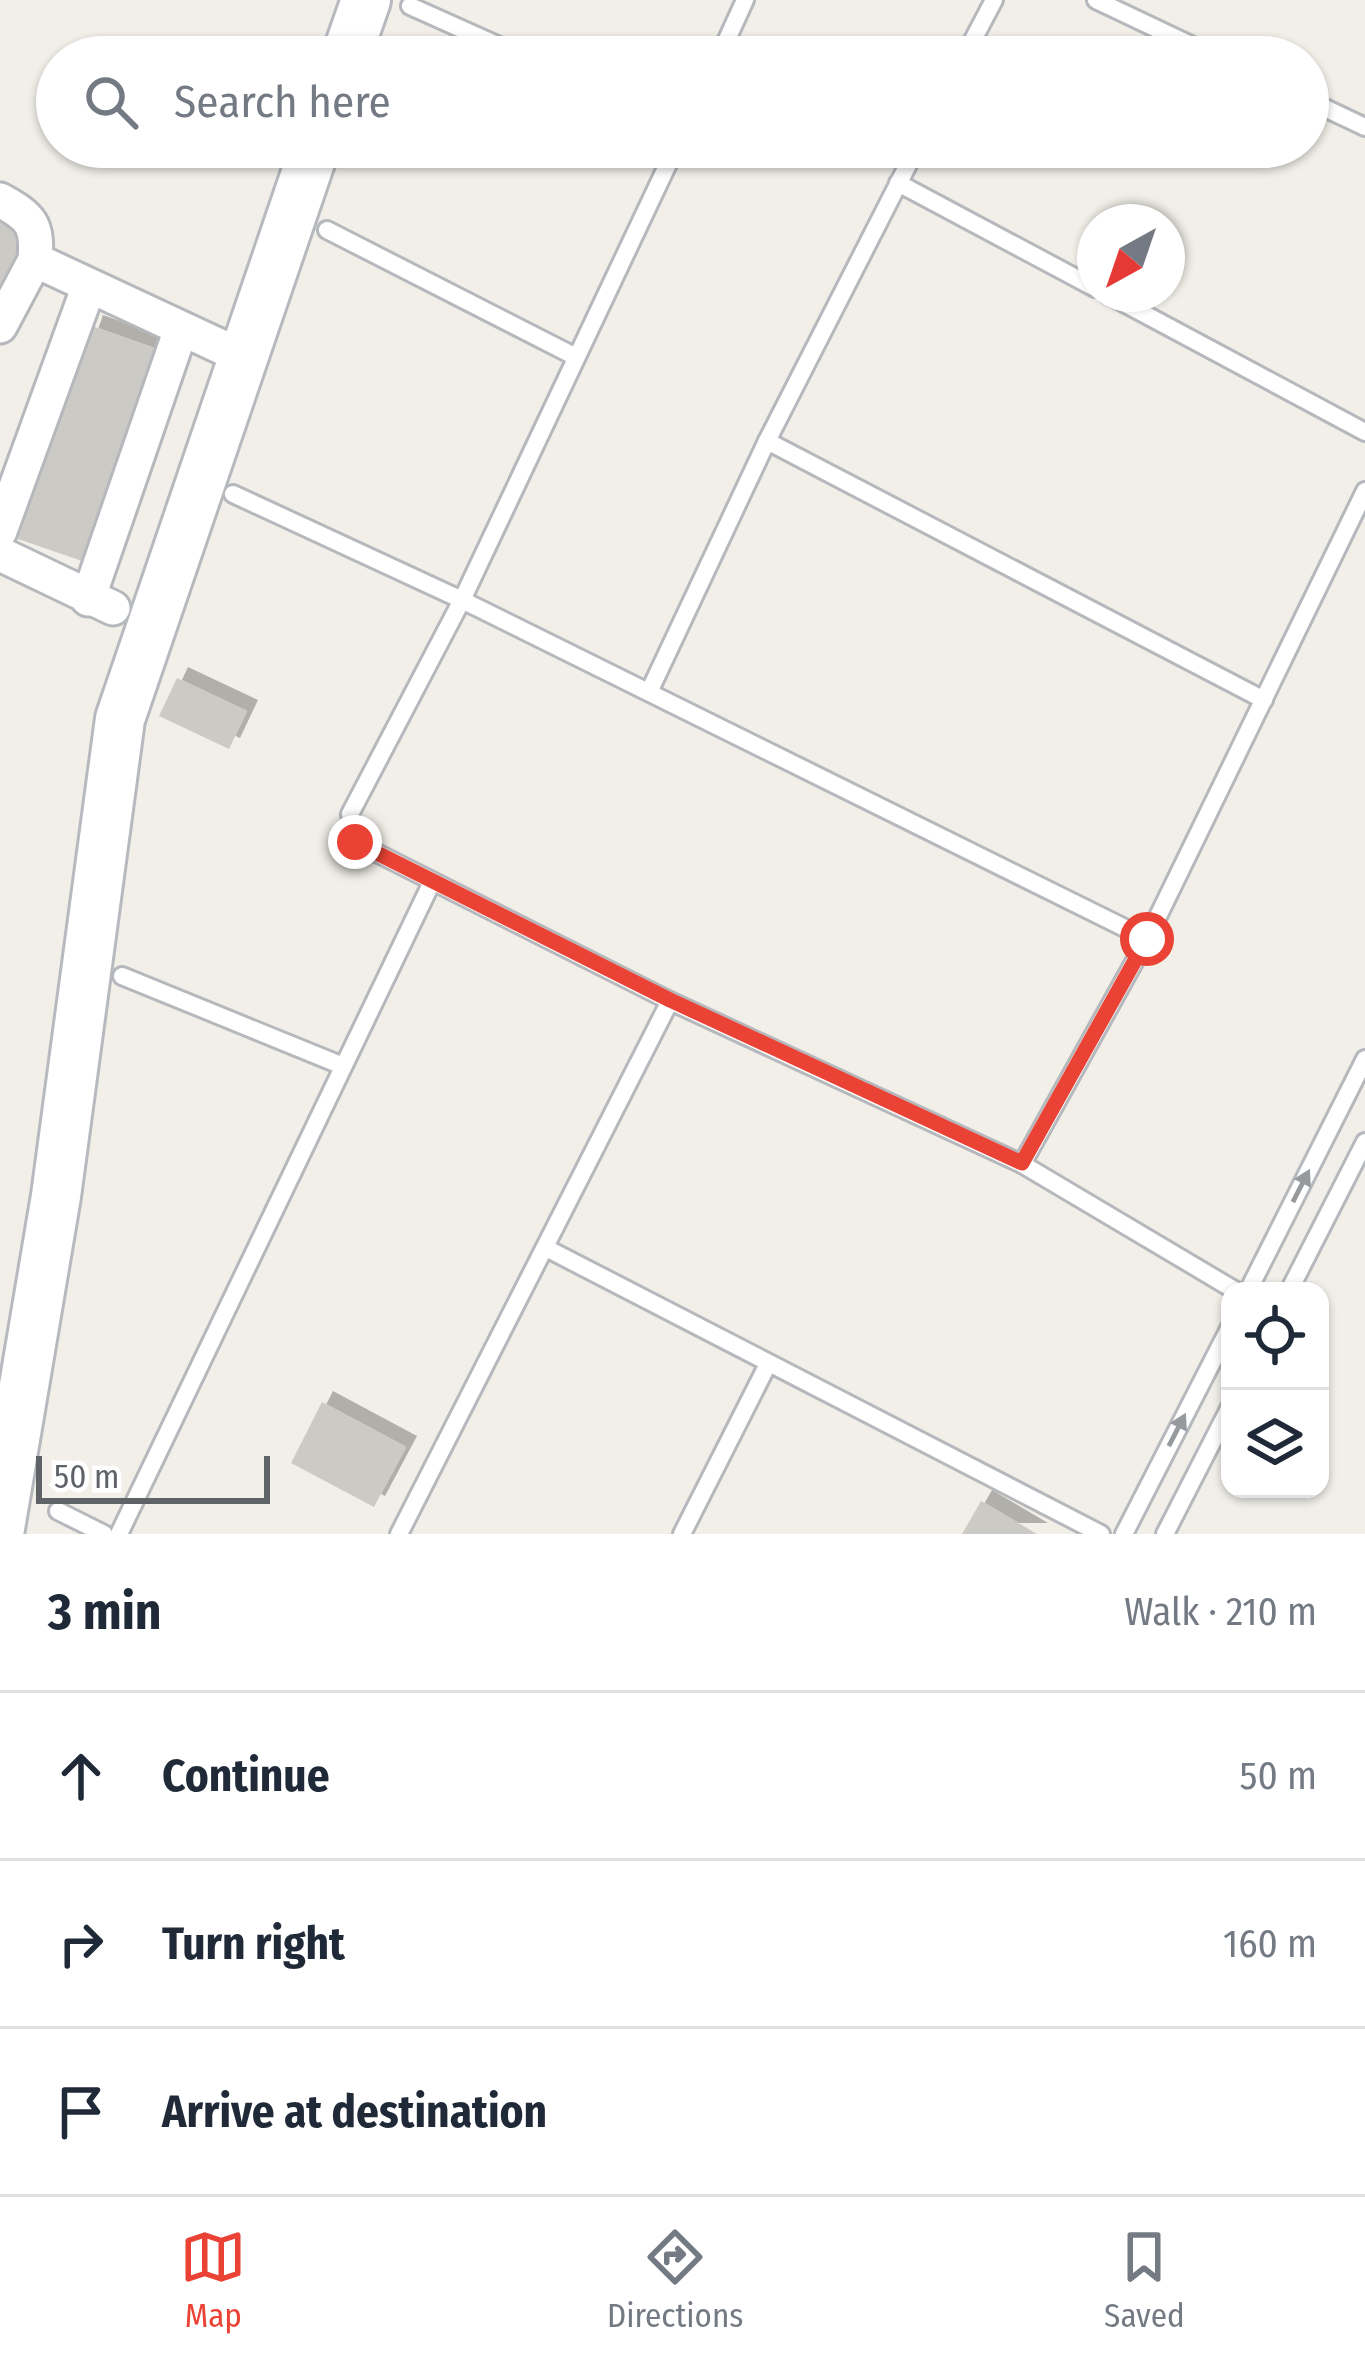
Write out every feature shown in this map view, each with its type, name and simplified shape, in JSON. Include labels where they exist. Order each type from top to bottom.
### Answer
[{"type":"street","points":[[362,36],[388,3]]},
{"type":"street","points":[[127,613],[243,357],[308,168]]},
{"type":"street","points":[[0,200],[29,215],[38,229],[35,260],[0,325]]},
{"type":"street","points":[[35,260],[243,357]]},
{"type":"street","points":[[0,531],[89,286]]},
{"type":"street","points":[[0,1528],[56,1196],[106,796],[120,719],[127,613],[181,329]]},
{"type":"street","points":[[0,554],[127,613]]},
{"type":"lane","points":[[728,36],[745,0]]},
{"type":"lane","points":[[975,36],[994,0]]},
{"type":"lane","points":[[1096,0],[1172,36]]},
{"type":"lane","points":[[388,3],[471,36]]},
{"type":"lane","points":[[1329,110],[1365,128]]},
{"type":"lane","points":[[666,168],[462,600],[350,814],[355,842],[670,1000],[1022,1163],[1221,1282]]},
{"type":"lane","points":[[649,692],[767,441],[906,168]]},
{"type":"lane","points":[[898,183],[1077,278]]},
{"type":"lane","points":[[327,230],[576,357]]},
{"type":"lane","points":[[1141,312],[1365,432]]},
{"type":"lane","points":[[767,441],[1264,700]]},
{"type":"lane","points":[[1022,1163],[1147,939],[1365,491]]},
{"type":"lane","points":[[232,494],[462,600],[1147,939]]},
{"type":"lane","points":[[119,1534],[432,883]]},
{"type":"lane","points":[[122,976],[344,1066]]},
{"type":"lane","points":[[399,1534],[670,1000]]},
{"type":"lane","points":[[1253,1282],[1365,1059]]},
{"type":"lane","points":[[1294,1282],[1365,1142]]},
{"type":"lane","points":[[545,1248],[1100,1534]]},
{"type":"lane","points":[[1124,1534],[1221,1345]]},
{"type":"lane","points":[[682,1534],[767,1366]]},
{"type":"lane","points":[[1165,1534],[1221,1425]]},
{"type":"lane","points":[[58,1511],[104,1534]]},
{"type":"building","points":[[0,222],[28,235],[0,292]]},
{"type":"building","points":[[92,326],[160,350],[85,562],[18,539]]},
{"type":"building","points":[[177,678],[247,711],[229,749],[159,716]]},
{"type":"building","points":[[322,1402],[406,1447],[374,1507],[291,1463]]},
{"type":"building","points":[[981,1501],[1037,1534],[962,1534]]},
{"type":"route","points":[[355,842],[670,1000],[1022,1163],[1147,939]]}]
